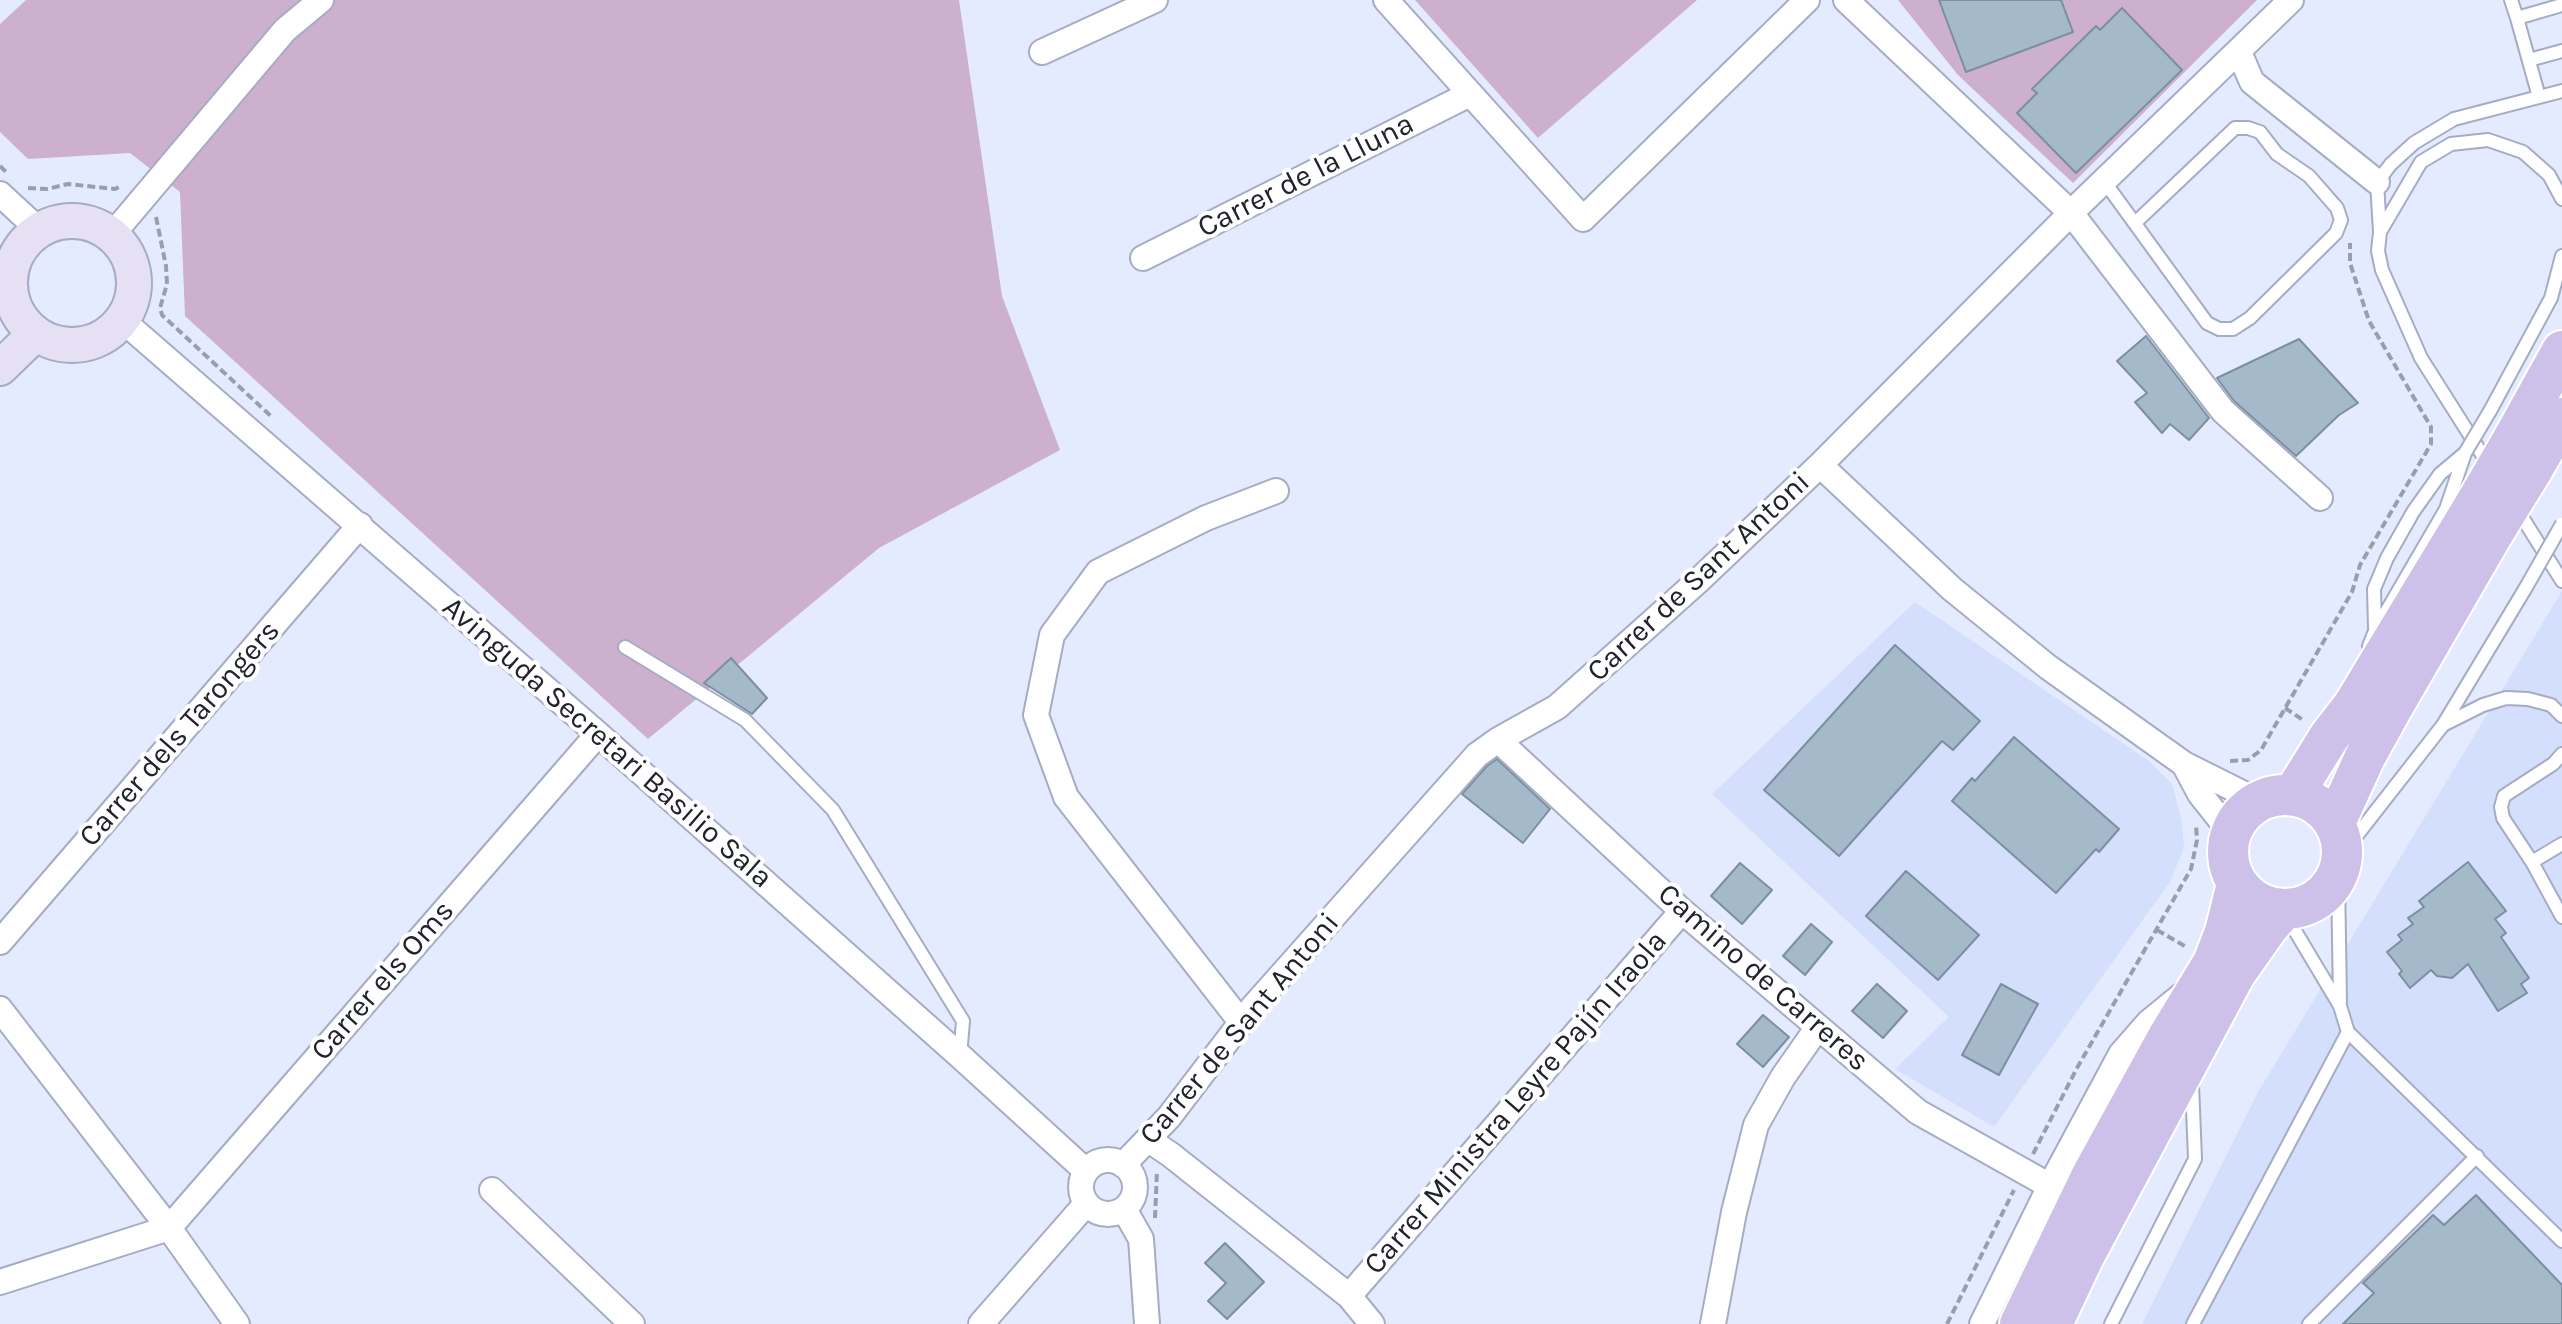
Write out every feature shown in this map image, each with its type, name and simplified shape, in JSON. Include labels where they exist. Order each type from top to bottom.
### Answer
[{"type":"main road","points":[[2339,851],[2325,811],[2312,801],[2275,798],[2245,810],[2231,833],[2227,847],[2229,866],[2237,884],[2258,903],[2283,910],[2302,908],[2327,893],[2339,851],[2365,757],[2483,520],[2511,441],[2562,351]]},
{"type":"main road","points":[[2511,441],[2562,418]]},
{"type":"main road","points":[[2275,798],[2353,706],[2483,520]]},
{"type":"main road","points":[[2020,1324],[2091,1177],[2213,963],[2225,932],[2237,884]]},
{"type":"main road","points":[[2052,1324],[2084,1256],[2235,974],[2283,910]]},
{"type":"street","points":[[112,235],[285,30],[321,0]]},
{"type":"street","points":[[1042,52],[1155,0]]},
{"type":"street","points":[[1386,0],[1583,219],[1807,0]]},
{"type":"street","points":[[1846,0],[2071,213],[2223,411],[2320,498]]},
{"type":"street","name":"Carrer de Sant Antoni","points":[[1123,1165],[1157,1144],[1241,1022],[1477,755],[1557,707],[1698,581],[1820,465],[2071,213],[2291,0]]},
{"type":"street","points":[[2239,52],[2252,82],[2377,182]]},
{"type":"street","name":"Carrer de la Lluna","points":[[1143,258],[1470,94]]},
{"type":"street","points":[[0,194],[39,230]]},
{"type":"street","points":[[75,220],[95,224],[112,235],[126,250],[134,272],[134,294],[122,320],[105,336],[78,345],[56,343],[35,334],[19,316],[12,299],[10,274],[22,245],[39,230],[57,222],[75,220]]},
{"type":"street","name":"Avinguda Secretari Basilio Sala","points":[[122,320],[598,734],[1086,1171]]},
{"type":"street","points":[[0,368],[35,334]]},
{"type":"street","points":[[1820,465],[1952,589],[2048,667],[2184,764],[2275,798]]},
{"type":"street","points":[[1241,1022],[1066,797],[1036,715],[1052,635],[1098,572],[1206,518],[1276,491]]},
{"type":"street","name":"Carrer dels Tarongers","points":[[0,942],[360,525]]},
{"type":"street","name":"Carrer els Oms","points":[[169,1228],[598,734]]},
{"type":"street","name":"Camino de Carreres","points":[[1498,740],[1682,911],[1918,1112],[2050,1186]]},
{"type":"street","points":[[2184,764],[2200,794],[2231,833]]},
{"type":"street","name":"Carrer Ministra Leyre Pajín Iraola","points":[[1349,1296],[1682,911]]},
{"type":"street","points":[[1982,1324],[2050,1186],[2121,1054],[2149,1022],[2203,978]]},
{"type":"street","points":[[0,1009],[169,1228],[237,1324]]},
{"type":"street","points":[[1713,1324],[1734,1212],[1756,1125],[1783,1077],[1818,1027]]},
{"type":"street","points":[[1157,1144],[1349,1296],[1372,1324]]},
{"type":"street","points":[[1099,1161],[1116,1161],[1123,1165],[1135,1187],[1130,1203],[1124,1209],[1104,1214],[1086,1204],[1080,1187],[1086,1171],[1099,1161]]},
{"type":"street","points":[[492,1190],[632,1324]]},
{"type":"street","points":[[981,1324],[1086,1204]]},
{"type":"street","points":[[1124,1209],[1141,1239],[1147,1324]]},
{"type":"street","points":[[0,1282],[169,1228]]},
{"type":"lane","points":[[2511,0],[2539,97]]},
{"type":"lane","points":[[2517,18],[2562,5]]},
{"type":"lane","points":[[2529,60],[2562,51]]},
{"type":"lane","points":[[2562,91],[2454,119],[2414,143],[2377,182],[2378,251],[2382,270],[2421,358],[2562,581]]},
{"type":"lane","points":[[2104,181],[2207,323],[2219,329],[2233,329],[2250,318],[2336,233],[2341,220],[2337,208],[2309,176],[2277,154],[2260,132],[2235,128],[2135,223]]},
{"type":"lane","points":[[2380,232],[2421,162],[2451,144],[2488,140],[2523,152],[2549,175],[2562,199]]},
{"type":"lane","points":[[2375,631],[2374,589],[2387,558],[2413,512],[2440,474],[2465,453],[2511,441],[2562,256]]},
{"type":"lane","points":[[2353,706],[2359,673],[2375,631],[2446,509],[2465,453]]},
{"type":"lane","points":[[2340,1006],[2339,851],[2443,725],[2562,524]]},
{"type":"lane","points":[[625,647],[745,720],[833,810],[963,1021],[960,1056]]},
{"type":"lane","points":[[2443,725],[2483,705],[2506,698],[2551,705],[2562,716]]},
{"type":"lane","points":[[2562,754],[2553,764],[2504,796],[2501,807],[2503,818],[2562,917]]},
{"type":"lane","points":[[2532,862],[2562,844]]},
{"type":"lane","points":[[2283,910],[2340,1006],[2348,1032],[2562,1241]]},
{"type":"lane","points":[[2193,1324],[2348,1032]]},
{"type":"lane","points":[[2111,1324],[2195,1159],[2193,1054]]},
{"type":"lane","points":[[2309,1324],[2477,1156]]},
{"type":"path","points":[[0,194],[15,180],[32,190],[68,184],[91,184],[115,189],[134,177],[150,190],[166,266],[167,284],[160,308],[162,315],[278,423]]},
{"type":"path","points":[[2220,758],[2232,762],[2248,760],[2261,750],[2352,592],[2360,565],[2431,444],[2431,427],[2369,321],[2350,263],[2349,236]]},
{"type":"path","points":[[1947,1324],[2077,1068],[2191,869],[2197,840],[2194,815]]},
{"type":"path","points":[[1155,1220],[1157,1144]]},
{"type":"shaded area","points":[[26,0],[959,0],[1002,296],[1060,450],[879,548],[648,739],[185,316],[180,192],[130,153],[28,159],[0,132],[0,24]]},
{"type":"shaded area","points":[[1415,0],[1697,0],[1538,138]]},
{"type":"shaded area","points":[[1898,0],[2257,0],[2073,183],[1958,75]]},
{"type":"shaded area","points":[[2562,591],[2562,1324],[2142,1324],[2258,1092]]},
{"type":"shaded area","points":[[1915,602],[2149,761],[2172,784],[2182,821],[2184,848],[2170,882],[1994,1127],[1895,1069],[1949,1017],[1712,794]]},
{"type":"building","points":[[1939,0],[2061,0],[2073,32],[1966,72]]},
{"type":"building","points":[[2122,8],[2182,70],[2076,173],[2017,113],[2037,93],[2032,89],[2096,26],[2100,30]]},
{"type":"building","points":[[2146,336],[2209,418],[2189,440],[2170,424],[2162,433],[2135,402],[2147,393],[2117,361]]},
{"type":"building","points":[[2299,339],[2358,403],[2339,415],[2296,456],[2234,401],[2217,378]]},
{"type":"building","points":[[1895,645],[1980,721],[1953,750],[1942,741],[1839,856],[1764,790]]},
{"type":"building","points":[[731,658],[767,698],[752,714],[704,683]]},
{"type":"building","points":[[2014,737],[2119,829],[2056,893],[1952,801],[1972,778],[1975,781]]},
{"type":"building","points":[[1497,759],[1550,809],[1523,843],[1462,794]]},
{"type":"building","points":[[2468,862],[2506,911],[2495,919],[2506,933],[2501,937],[2529,978],[2521,984],[2527,993],[2498,1011],[2468,964],[2452,978],[2437,976],[2431,970],[2410,988],[2399,974],[2402,971],[2387,952],[2402,940],[2398,935],[2413,924],[2408,918],[2424,907],[2419,901]]},
{"type":"building","points":[[1740,863],[1772,890],[1742,924],[1711,896]]},
{"type":"building","points":[[1906,871],[1979,935],[1938,980],[1866,916]]},
{"type":"building","points":[[1811,924],[1832,942],[1805,975],[1783,956]]},
{"type":"building","points":[[1877,984],[1907,1011],[1883,1038],[1852,1011]]},
{"type":"building","points":[[2001,984],[2038,1004],[1999,1075],[1962,1055]]},
{"type":"building","points":[[1763,1015],[1789,1037],[1763,1067],[1737,1044]]},
{"type":"building","points":[[2476,1195],[2562,1285],[2562,1324],[2343,1324],[2374,1293],[2363,1283],[2433,1215],[2444,1225]]},
{"type":"building","points":[[1225,1243],[1264,1282],[1227,1319],[1208,1301],[1226,1283],[1205,1263]]}]
